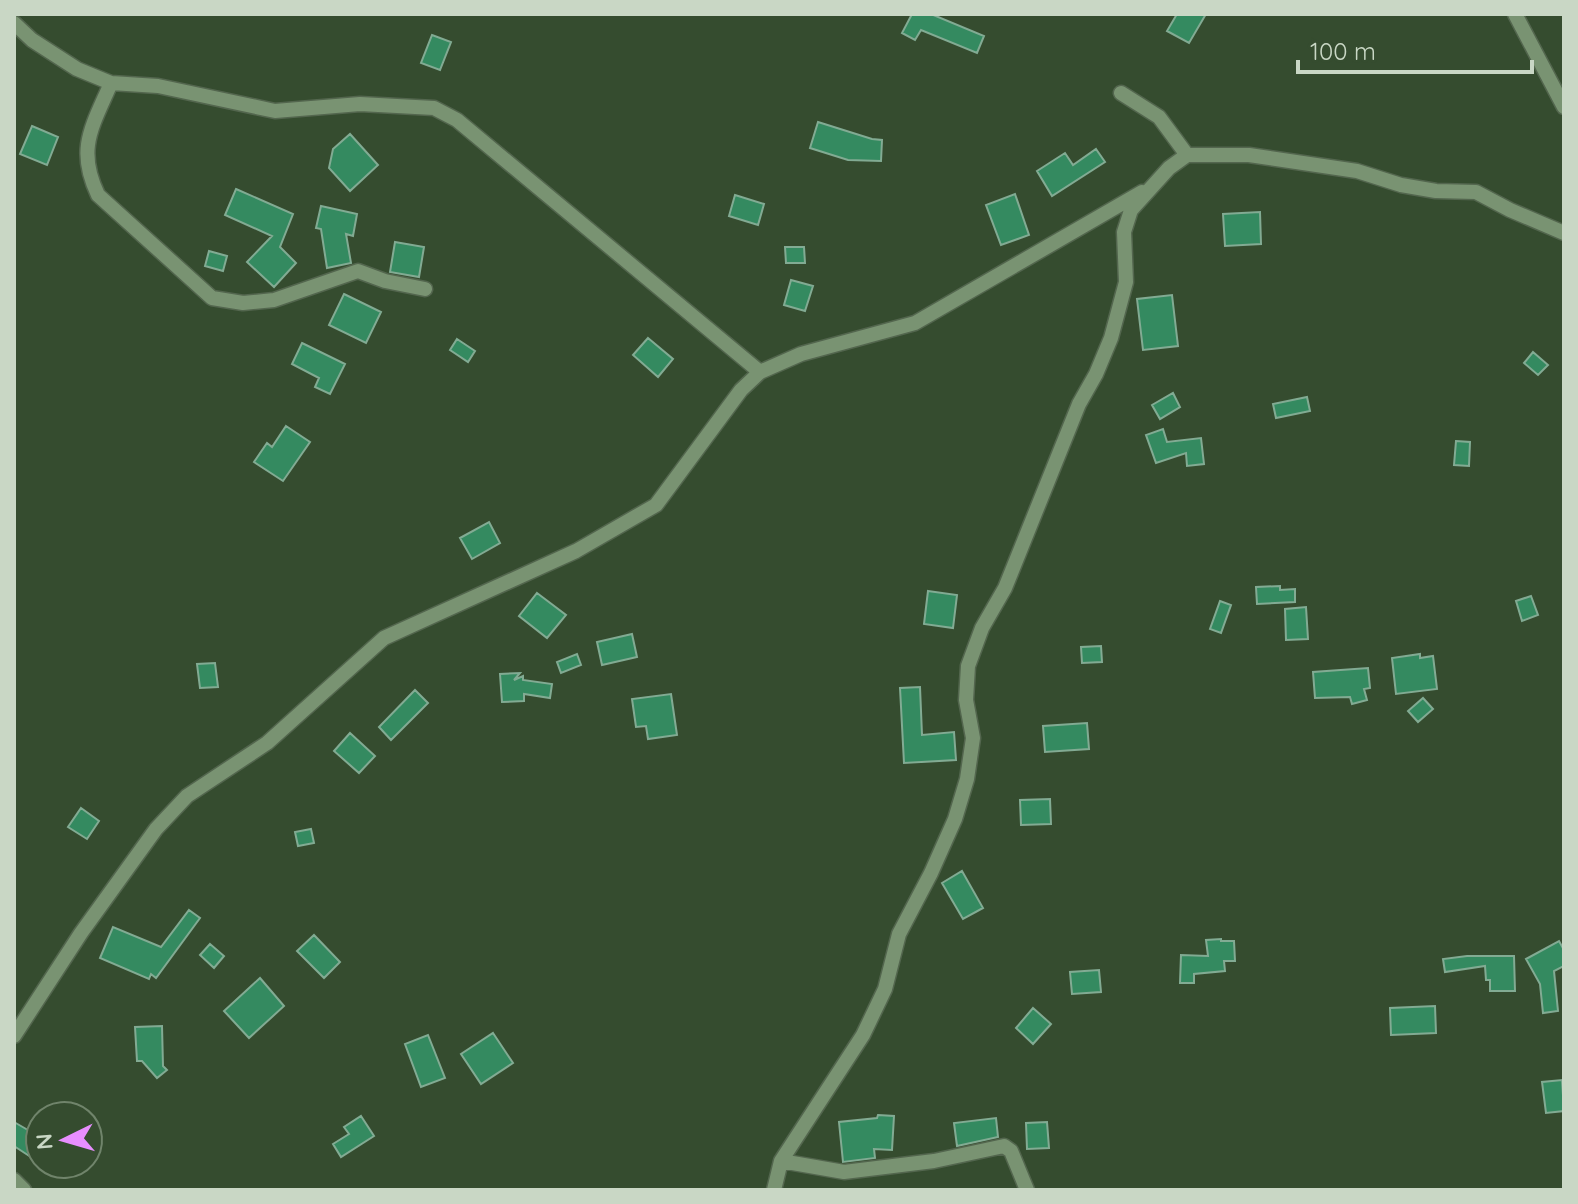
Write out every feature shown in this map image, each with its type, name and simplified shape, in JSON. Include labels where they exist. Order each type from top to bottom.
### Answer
[{"type":"street","points":[[1515,14],[1564,107]]},
{"type":"street","points":[[14,23],[77,69],[111,83],[158,86],[275,111],[360,104],[434,108],[457,120],[760,372]]},
{"type":"street","points":[[111,83],[89,138],[86,157],[89,175],[98,195],[212,298],[243,303],[274,300],[358,271],[385,281],[425,289]]},
{"type":"street","points":[[1121,93],[1159,117],[1187,155]]},
{"type":"street","points":[[774,1190],[781,1161],[863,1035],[885,989],[899,934],[955,819],[967,779],[973,738],[966,700],[968,666],[982,628],[1005,588],[1079,404],[1111,338],[1126,282],[1124,232],[1131,210],[1169,168],[1187,155],[1249,155],[1357,171],[1401,185],[1436,191],[1476,192],[1564,233]]},
{"type":"street","points":[[14,1036],[57,969],[156,829],[187,796],[267,743],[384,638],[576,551],[656,505],[741,390],[760,372],[801,354],[915,323],[1158,182]]},
{"type":"street","points":[[781,1161],[844,1172],[934,1161],[1004,1146],[1011,1151],[1027,1190]]},
{"type":"street","points":[[14,1180],[24,1190]]},
{"type":"building","points":[[912,14],[931,14],[984,36],[977,53],[921,30],[915,40],[902,33]]},
{"type":"building","points":[[1177,14],[1206,14],[1189,43],[1167,31]]},
{"type":"building","points":[[432,35],[451,42],[440,70],[421,63]]},
{"type":"building","points":[[818,122],[882,140],[881,161],[848,160],[810,148]]},
{"type":"building","points":[[32,126],[58,137],[47,165],[20,154]]},
{"type":"building","points":[[350,134],[378,165],[350,191],[329,168],[333,149]]},
{"type":"building","points":[[1096,149],[1105,162],[1052,196],[1037,171],[1065,153],[1073,165]]},
{"type":"building","points":[[236,189],[293,214],[280,247],[296,263],[274,287],[247,262],[272,236],[225,215]]},
{"type":"building","points":[[1015,194],[1029,235],[1001,245],[986,205]]},
{"type":"building","points":[[735,195],[764,204],[758,225],[729,216]]},
{"type":"building","points":[[321,206],[357,214],[353,236],[346,234],[351,263],[327,268],[321,229],[316,228]]},
{"type":"building","points":[[1260,212],[1261,244],[1225,246],[1223,214]]},
{"type":"building","points":[[395,242],[424,247],[419,277],[390,272]]},
{"type":"building","points":[[785,247],[804,247],[805,263],[786,263]]},
{"type":"building","points":[[209,251],[227,256],[223,271],[205,266]]},
{"type":"building","points":[[791,280],[813,286],[805,311],[784,305]]},
{"type":"building","points":[[344,294],[381,312],[366,343],[329,325]]},
{"type":"building","points":[[1172,295],[1178,346],[1143,350],[1137,299]]},
{"type":"building","points":[[648,338],[673,359],[658,377],[633,355]]},
{"type":"building","points":[[457,339],[475,351],[468,362],[450,350]]},
{"type":"building","points":[[302,343],[345,364],[330,394],[315,387],[319,378],[292,364]]},
{"type":"building","points":[[1533,352],[1548,365],[1538,375],[1524,363]]},
{"type":"building","points":[[1173,393],[1180,407],[1160,419],[1152,405]]},
{"type":"building","points":[[1307,397],[1310,411],[1276,418],[1273,404]]},
{"type":"building","points":[[286,426],[310,442],[283,481],[254,462],[267,443],[272,447]]},
{"type":"building","points":[[1163,429],[1167,442],[1201,438],[1204,464],[1187,466],[1186,453],[1156,463],[1146,435]]},
{"type":"building","points":[[1456,441],[1470,442],[1469,466],[1454,465]]},
{"type":"building","points":[[489,522],[500,543],[472,559],[460,538]]},
{"type":"building","points":[[1280,586],[1280,590],[1295,589],[1295,602],[1257,604],[1256,587]]},
{"type":"building","points":[[928,591],[957,595],[953,628],[924,624]]},
{"type":"building","points":[[537,593],[566,615],[547,638],[519,616]]},
{"type":"building","points":[[1531,596],[1538,615],[1522,621],[1516,601]]},
{"type":"building","points":[[1220,601],[1231,605],[1221,633],[1210,629]]},
{"type":"building","points":[[1306,607],[1308,639],[1286,640],[1285,609]]},
{"type":"building","points":[[632,634],[637,657],[602,665],[597,642]]},
{"type":"building","points":[[1101,646],[1102,662],[1082,663],[1081,647]]},
{"type":"building","points":[[577,654],[581,665],[561,673],[557,662]]},
{"type":"building","points":[[1420,654],[1420,658],[1433,656],[1437,689],[1396,694],[1392,658]]},
{"type":"building","points":[[215,663],[218,687],[200,688],[197,664]]},
{"type":"building","points":[[1368,668],[1370,688],[1364,689],[1367,700],[1352,704],[1350,697],[1315,698],[1313,672]]},
{"type":"building","points":[[520,673],[514,680],[523,676],[523,680],[552,684],[550,698],[524,694],[524,701],[502,702],[500,674]]},
{"type":"building","points":[[920,687],[922,735],[954,732],[956,760],[904,763],[900,688]]},
{"type":"building","points":[[415,690],[428,703],[391,740],[379,727]]},
{"type":"building","points":[[671,694],[677,735],[648,739],[646,726],[636,727],[632,699]]},
{"type":"building","points":[[1423,698],[1433,709],[1418,722],[1408,711]]},
{"type":"building","points":[[1087,723],[1089,749],[1045,752],[1043,726]]},
{"type":"building","points":[[350,733],[375,756],[359,773],[334,751]]},
{"type":"building","points":[[1050,799],[1051,824],[1021,825],[1020,800]]},
{"type":"building","points":[[81,808],[99,821],[87,839],[68,827]]},
{"type":"building","points":[[311,829],[314,843],[298,846],[295,832]]},
{"type":"building","points":[[962,871],[983,908],[963,919],[942,883]]},
{"type":"building","points":[[189,910],[200,918],[156,978],[151,974],[149,979],[100,958],[113,927],[161,947]]},
{"type":"building","points":[[314,935],[340,962],[324,978],[297,951]]},
{"type":"building","points":[[1206,940],[1234,941],[1235,961],[1224,961],[1225,971],[1194,974],[1194,983],[1180,983],[1181,955],[1208,956]]},
{"type":"building","points":[[1559,941],[1564,950],[1564,966],[1554,971],[1558,1011],[1543,1013],[1540,984],[1526,959]]},
{"type":"building","points":[[210,944],[224,956],[214,968],[200,955]]},
{"type":"building","points":[[1514,956],[1515,991],[1490,991],[1485,966],[1445,972],[1443,959]]},
{"type":"building","points":[[1099,970],[1101,992],[1072,994],[1070,972]]},
{"type":"building","points":[[260,978],[284,1006],[249,1038],[224,1011]]},
{"type":"building","points":[[1435,1006],[1436,1033],[1391,1035],[1390,1008]]},
{"type":"building","points":[[1033,1008],[1051,1024],[1033,1044],[1016,1028]]},
{"type":"building","points":[[162,1026],[163,1066],[167,1070],[157,1078],[142,1061],[137,1061],[135,1027]]},
{"type":"building","points":[[493,1033],[513,1063],[481,1084],[461,1054]]},
{"type":"building","points":[[428,1035],[445,1078],[421,1087],[405,1044]]},
{"type":"building","points":[[1562,1080],[1564,1111],[1546,1113],[1542,1082]]},
{"type":"building","points":[[878,1115],[894,1116],[892,1150],[874,1149],[875,1158],[843,1162],[839,1122],[877,1118]]},
{"type":"building","points":[[361,1116],[374,1136],[341,1157],[333,1144],[349,1134],[344,1127]]},
{"type":"building","points":[[996,1118],[998,1137],[957,1146],[954,1123]]},
{"type":"building","points":[[14,1122],[24,1128],[24,1153],[14,1146]]},
{"type":"building","points":[[1047,1122],[1049,1148],[1027,1149],[1026,1123]]}]
